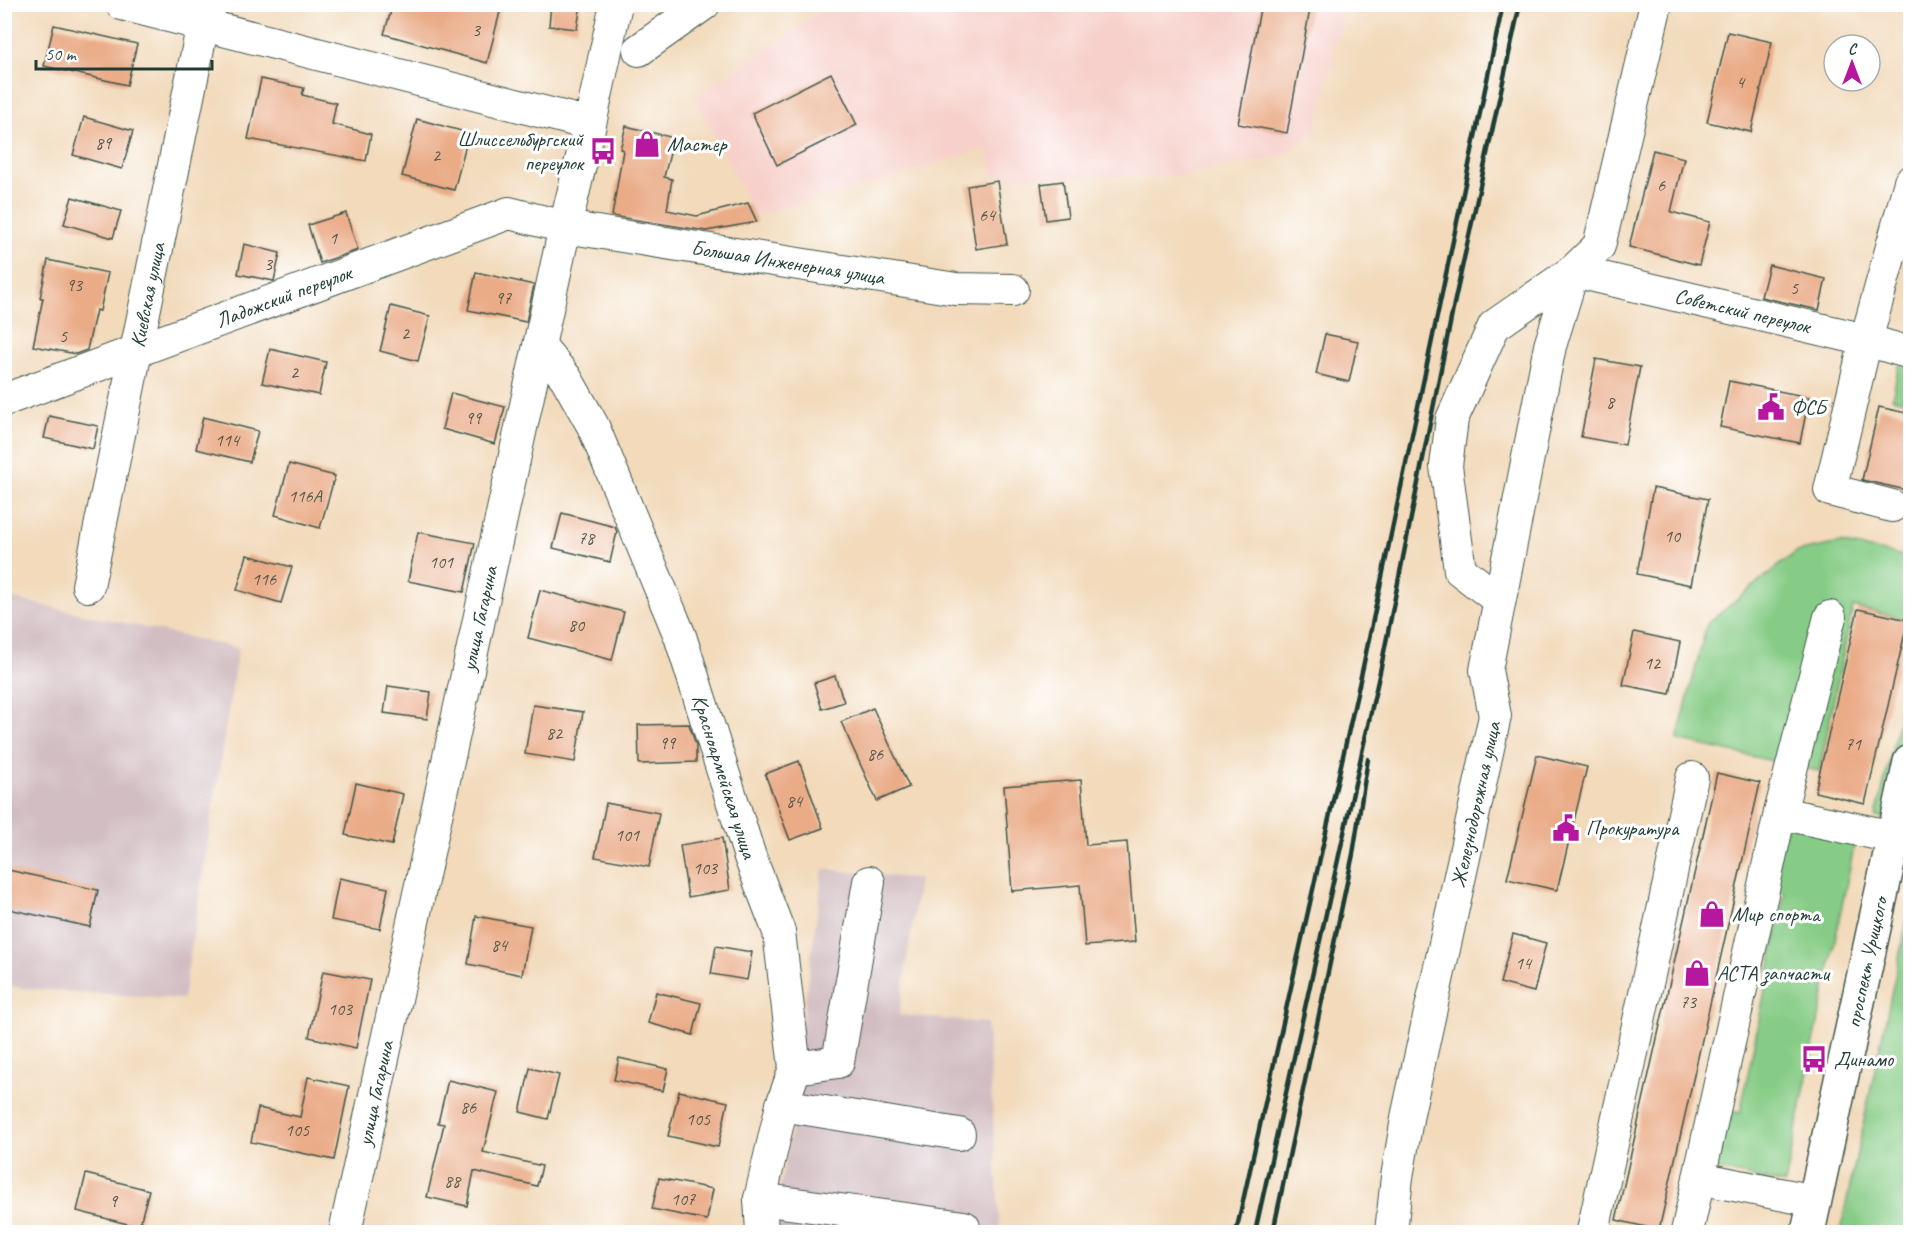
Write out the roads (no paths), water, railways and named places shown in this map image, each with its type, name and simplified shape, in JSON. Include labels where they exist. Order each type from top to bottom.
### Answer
[{"type":"main road","name":"проспект Урицкого","points":[[1811,1217],[1901,822],[1911,762]]},
{"type":"street","points":[[122,4],[205,15],[590,124]]},
{"type":"street","name":"улица Гагарина","points":[[345,1233],[616,4]]},
{"type":"street","points":[[639,50],[704,4]]},
{"type":"street","points":[[1499,600],[1460,570],[1446,466],[1452,419],[1494,326],[1573,271],[1599,246],[1656,4]]},
{"type":"street","name":"Киевская улица","points":[[88,586],[205,15]]},
{"type":"street","points":[[1892,506],[1830,490],[1866,340],[1911,183]]},
{"type":"street","name":"Ладожский переулок","points":[[4,400],[509,213],[565,227]]},
{"type":"street","name":"Большая Инженерная улица","points":[[565,227],[956,289],[1013,290]]},
{"type":"street","name":"Советский переулок","points":[[1573,271],[1866,340],[1911,353]]},
{"type":"street","name":"Железнодорожная улица","points":[[1391,1233],[1397,1177],[1408,1113],[1495,716],[1486,670],[1499,600],[1550,346],[1573,271]]},
{"type":"street","name":"Красноармейская улица","points":[[540,346],[566,378],[593,426],[680,636],[750,857],[779,932],[795,1068],[782,1105],[760,1199],[762,1233]]},
{"type":"street","points":[[1687,1233],[1780,813],[1830,617]]},
{"type":"street","points":[[1599,1233],[1593,1231],[1692,778]]},
{"type":"street","points":[[1780,813],[1901,822]]},
{"type":"street","points":[[795,1068],[838,1062],[869,882]]},
{"type":"street","points":[[782,1105],[959,1134]]},
{"type":"street","points":[[1699,1178],[1811,1217]]},
{"type":"street","points":[[760,1199],[964,1227]]},
{"type":"railway","points":[[1236,1232],[1363,667],[1503,4]]},
{"type":"railway","points":[[1255,1232],[1381,667],[1454,304],[1520,4]]},
{"type":"railway","points":[[1273,1232],[1353,854],[1368,759]]},
{"type":"place","name":"Мастер","points":[[647,144]]},
{"type":"place","name":"Шлиссельбургский переулок","points":[[603,151]]},
{"type":"place","name":"ФСБ","points":[[1771,407]]},
{"type":"place","name":"Прокуратура","points":[[1566,828]]},
{"type":"place","name":"Мир спорта","points":[[1712,914]]},
{"type":"place","name":"АСТА запчасти","points":[[1697,973]]},
{"type":"place","name":"Динамо","points":[[1814,1059]]}]
